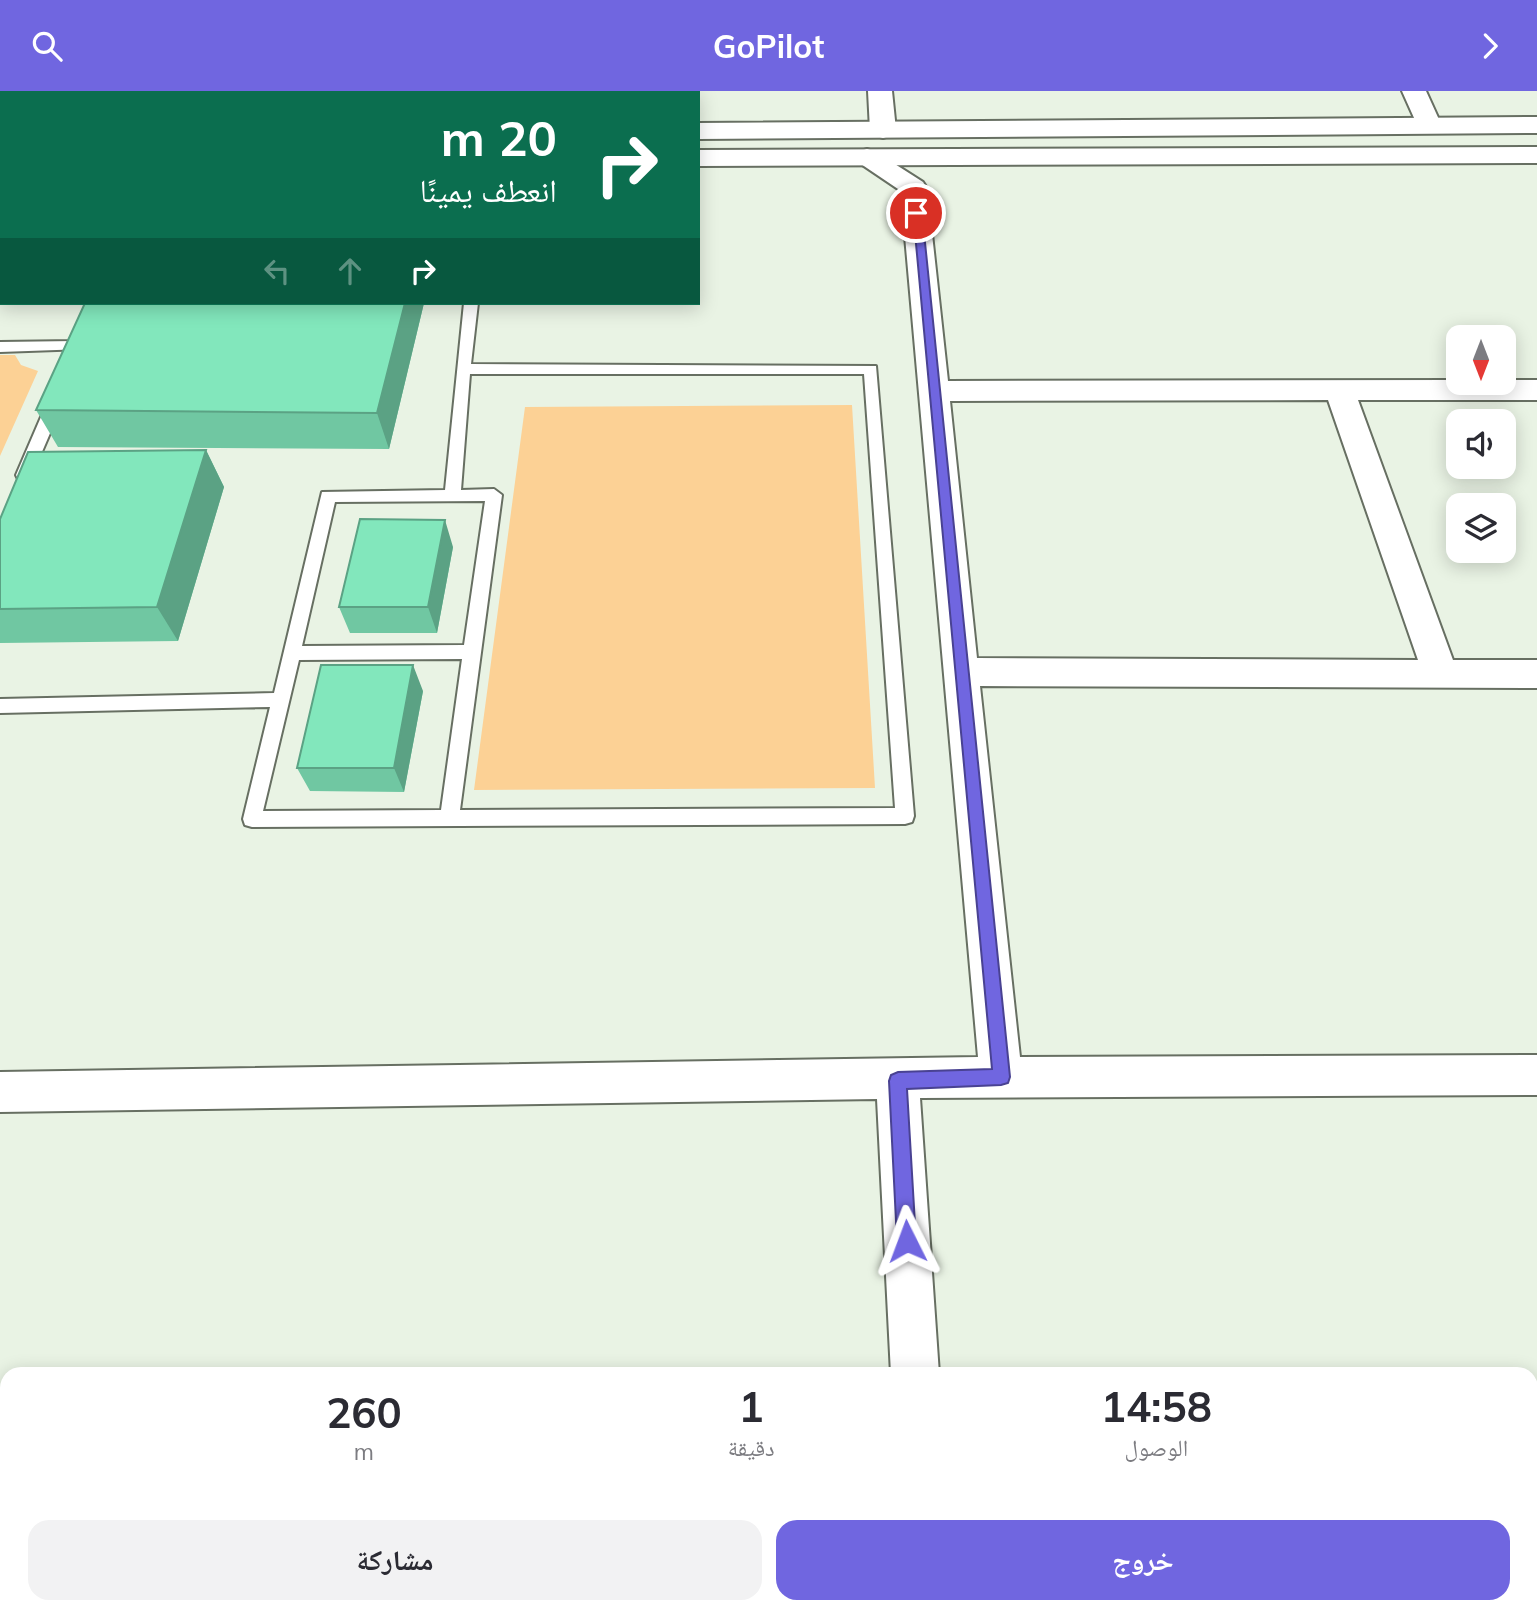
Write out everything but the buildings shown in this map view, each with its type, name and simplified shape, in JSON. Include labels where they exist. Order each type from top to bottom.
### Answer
[{"type":"street","points":[[880,91],[883,130]]},
{"type":"street","points":[[1413,91],[1428,124]]},
{"type":"street","points":[[700,131],[1537,125]]},
{"type":"street","points":[[700,158],[1537,155]]},
{"type":"street","points":[[914,188],[932,171],[956,156]]},
{"type":"street","points":[[867,157],[914,188]]},
{"type":"street","points":[[914,188],[1001,1077]]},
{"type":"street","points":[[934,391],[1537,390]]},
{"type":"street","points":[[1340,391],[1441,674]]},
{"type":"street","points":[[961,672],[1537,674]]},
{"type":"street","points":[[0,1092],[898,1081],[1001,1077],[1537,1075]]},
{"type":"street","points":[[898,1081],[915,1367]]},
{"type":"lane","points":[[0,347],[77,352],[99,305]]},
{"type":"lane","points":[[453,495],[471,305]]},
{"type":"lane","points":[[449,818],[494,495],[328,496],[253,819],[905,816],[871,369],[463,369]]},
{"type":"lane","points":[[16,494],[64,383]]},
{"type":"lane","points":[[292,653],[472,652]]},
{"type":"lane","points":[[0,706],[281,700]]},
{"type":"shaded area","points":[[0,355],[15,355],[21,365],[38,371],[0,456]]},
{"type":"shaded area","points":[[852,405],[875,788],[474,790],[525,407]]},
{"type":"route","points":[[907,1241],[898,1081],[1001,1077],[916,213]]}]
